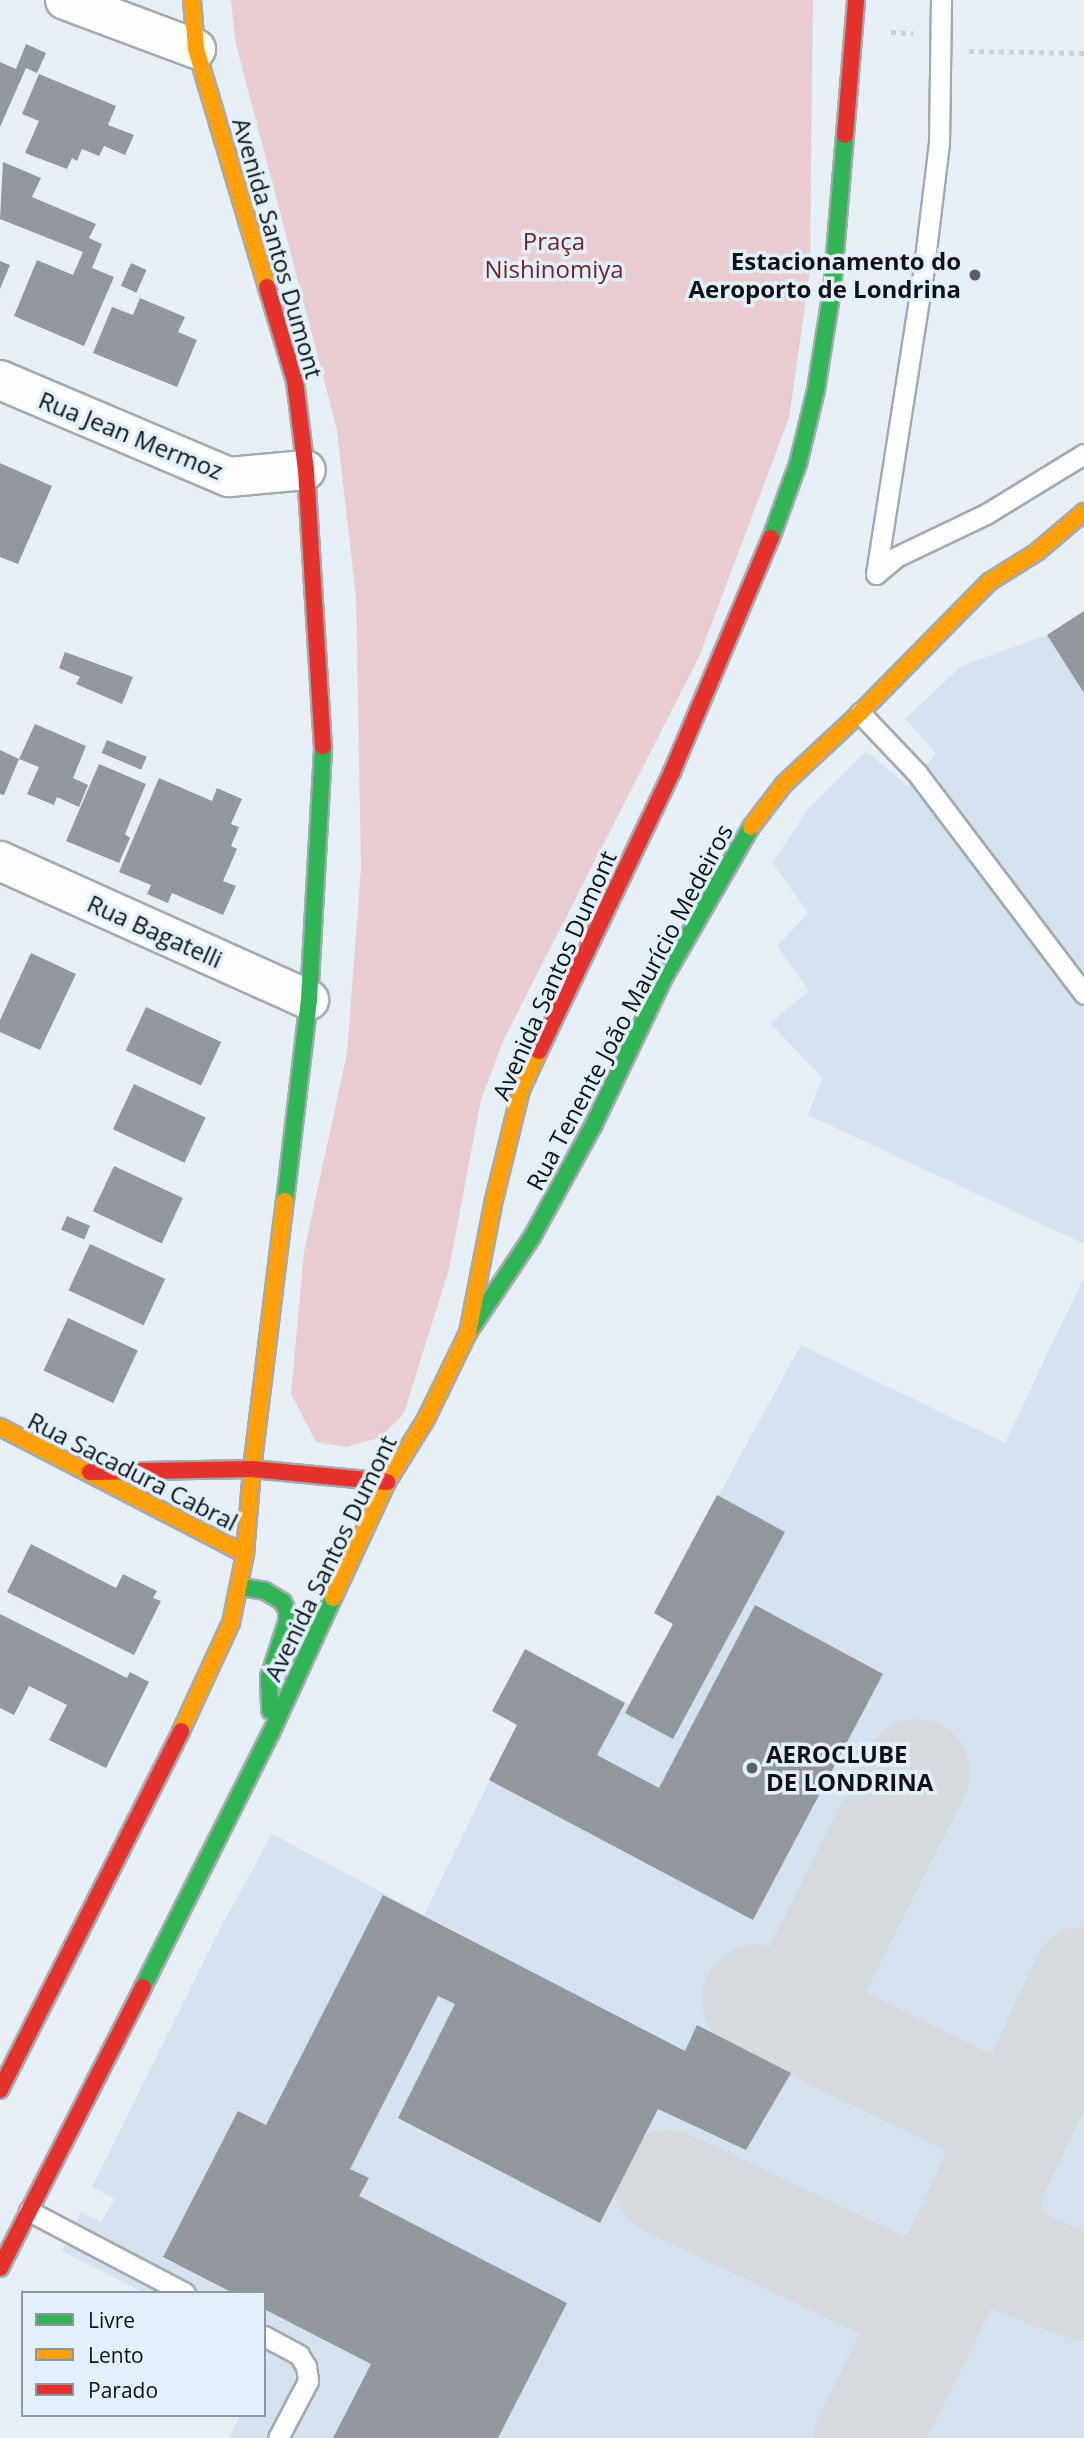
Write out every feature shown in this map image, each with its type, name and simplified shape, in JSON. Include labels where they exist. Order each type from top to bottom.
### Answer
[{"type":"main road","name":"Avenida Santos Dumont","points":[[0,2090],[172,1751],[231,1623],[241,1587],[252,1469],[309,1000],[323,752],[306,470],[295,382],[196,49],[192,0]]},
{"type":"main road","name":"Avenida Santos Dumont","points":[[0,2268],[270,1734],[387,1482],[426,1419],[468,1333],[493,1204],[521,1090],[672,772],[771,539],[798,464],[816,390],[832,290],[856,0]]},
{"type":"main road","name":"Rua Tenente João Maurício Medeiros","points":[[468,1333],[538,1226],[593,1126],[665,976],[737,848],[784,784],[860,713],[989,582],[1037,552],[1084,512]]},
{"type":"main road","name":"Rua Tenente João Maurício Medeiros","points":[[1037,552],[1083,538]]},
{"type":"main road","name":"Rua Sacadura Cabral","points":[[0,1427],[245,1554]]},
{"type":"main road","points":[[84,1472],[252,1469],[387,1482]]},
{"type":"main road","points":[[241,1587],[265,1591],[283,1602],[287,1611],[287,1622],[270,1677],[270,1734]]},
{"type":"street","points":[[65,0],[196,49]]},
{"type":"street","name":"Rua Jean Mermoz","points":[[0,380],[229,477],[306,470]]},
{"type":"street","name":"Rua Bagatelli","points":[[0,861],[309,1000]]},
{"type":"lane","points":[[940,0],[939,143],[923,275],[876,574],[896,557],[986,514],[1084,454]]},
{"type":"lane","points":[[860,713],[917,773],[1084,994]]},
{"type":"lane","points":[[29,2211],[181,2291]]},
{"type":"lane","points":[[266,2337],[299,2355],[306,2366],[308,2381],[278,2438]]},
{"type":"shaded area","points":[[1084,611],[1084,1244],[808,1115],[822,1078],[770,1023],[809,991],[777,946],[808,913],[773,863],[808,809],[866,751],[908,786],[936,754],[905,719],[961,666],[1047,635]]},
{"type":"shaded area","points":[[1084,1277],[1084,2438],[229,2438],[239,2417],[266,2417],[266,2291],[140,2291],[62,2251],[81,2212],[101,2222],[115,2199],[92,2187],[221,1927],[272,1834],[424,1915],[517,1725],[492,1711],[525,1649],[629,1704],[673,1624],[654,1613],[801,1345],[1005,1443]]},
{"type":"green space","name":"Praça Nishinomiya","points":[[231,0],[813,0],[810,271],[789,418],[699,657],[504,1039],[481,1100],[449,1269],[404,1413],[381,1437],[347,1447],[316,1442],[291,1394],[304,1252],[347,1053],[361,868],[356,598],[337,430],[236,44]]},
{"type":"building","points":[[26,44],[46,53],[37,73],[26,68],[0,127],[0,62],[16,69]]},
{"type":"building","points":[[39,74],[116,106],[108,125],[134,135],[125,155],[104,146],[99,156],[82,149],[77,161],[72,158],[67,169],[25,153],[39,121],[22,114]]},
{"type":"building","points":[[3,162],[41,178],[32,197],[96,224],[89,238],[102,244],[92,268],[114,277],[84,346],[14,316],[37,260],[73,275],[83,252],[0,219]]},
{"type":"building","points":[[0,261],[10,265],[0,289]]},
{"type":"building","points":[[131,263],[147,270],[136,293],[121,286]]},
{"type":"building","points":[[140,298],[185,317],[178,332],[197,340],[177,387],[93,353],[112,307],[133,315]]},
{"type":"building","points":[[0,463],[52,486],[18,564],[0,557]]},
{"type":"building","points":[[1084,611],[1084,693],[1047,635]]},
{"type":"building","points":[[65,652],[133,677],[122,704],[76,684],[80,677],[59,668]]},
{"type":"building","points":[[35,724],[86,746],[73,778],[88,785],[79,807],[57,797],[54,805],[27,794],[39,767],[19,759]]},
{"type":"building","points":[[107,740],[147,757],[141,770],[102,753]]},
{"type":"building","points":[[0,750],[19,759],[4,795],[0,794]]},
{"type":"building","points":[[99,764],[146,784],[125,834],[130,838],[119,863],[66,841]]},
{"type":"building","points":[[159,778],[212,801],[217,788],[242,799],[231,824],[239,827],[231,846],[237,849],[223,881],[236,886],[223,915],[172,893],[168,903],[147,894],[151,885],[119,872]]},
{"type":"building","points":[[31,953],[76,974],[40,1050],[0,1032],[0,1020]]},
{"type":"building","points":[[146,1007],[221,1042],[201,1086],[126,1051]]},
{"type":"building","points":[[134,1084],[206,1117],[184,1163],[113,1129]]},
{"type":"building","points":[[114,1166],[183,1198],[162,1243],[93,1211]]},
{"type":"building","points":[[67,1216],[90,1226],[84,1240],[61,1230]]},
{"type":"building","points":[[90,1244],[165,1279],[144,1325],[68,1290]]},
{"type":"building","points":[[68,1318],[138,1351],[113,1403],[43,1371]]},
{"type":"building","points":[[717,1495],[785,1532],[673,1739],[625,1713],[673,1624],[654,1613]]},
{"type":"building","points":[[31,1544],[116,1588],[123,1574],[157,1591],[153,1598],[161,1601],[134,1655],[7,1592]]},
{"type":"building","name":"AEROCLUBE DE LONDRINA","points":[[755,1605],[883,1674],[753,1920],[489,1780],[517,1725],[492,1711],[525,1649],[625,1703],[597,1755],[659,1788]]},
{"type":"building","points":[[0,1614],[127,1678],[130,1672],[149,1682],[106,1768],[49,1740],[67,1705],[29,1686],[14,1715],[0,1708]]},
{"type":"building","points":[[383,1895],[685,2051],[697,2025],[791,2073],[746,2150],[658,2109],[600,2223],[398,2118],[455,2004],[438,1996],[350,2169],[369,2178],[359,2196],[567,2303],[498,2438],[333,2438],[371,2364],[266,2310],[266,2291],[229,2291],[163,2257],[238,2111],[266,2125]]},
{"type":"taxiway","points":[[811,2024],[802,1999],[916,1772]]},
{"type":"taxiway","points":[[867,2438],[951,2267],[1084,1980]]},
{"type":"taxiway","points":[[755,1998],[978,2107],[1007,2106],[1031,2093]]},
{"type":"taxiway","points":[[668,2183],[889,2288],[901,2291],[923,2287],[951,2267]]},
{"type":"taxiway","points":[[984,2196],[997,2239],[1017,2261],[1084,2287]]},
{"type":"traffic: fast","points":[[771,538],[798,464],[816,390],[832,290],[845,135]]},
{"type":"traffic: fast","points":[[285,1201],[309,1000],[323,746]]},
{"type":"traffic: fast","points":[[468,1333],[532,1237],[593,1126],[665,976],[751,827]]},
{"type":"traffic: fast","points":[[241,1587],[265,1591],[283,1602],[287,1611],[287,1622],[269,1677],[270,1711]]},
{"type":"traffic: fast","points":[[143,1987],[270,1735],[333,1598]]},
{"type":"traffic: slow","points":[[192,0],[196,49],[267,287]]},
{"type":"traffic: slow","points":[[751,827],[784,784],[860,713],[989,582],[1037,552],[1084,512]]},
{"type":"traffic: slow","points":[[333,1598],[387,1482],[426,1419],[468,1333],[493,1204],[521,1090],[539,1051]]},
{"type":"traffic: slow","points":[[181,1731],[231,1623],[245,1554],[252,1469],[285,1201]]},
{"type":"traffic: slow","points":[[0,1427],[245,1554]]},
{"type":"traffic: jam","points":[[845,135],[856,0]]},
{"type":"traffic: jam","points":[[267,287],[295,381],[306,470],[323,746]]},
{"type":"traffic: jam","points":[[539,1051],[672,772],[771,538]]},
{"type":"traffic: jam","points":[[90,1472],[252,1469]]},
{"type":"traffic: jam","points":[[252,1469],[387,1482]]},
{"type":"traffic: jam","points":[[0,2090],[181,1731]]},
{"type":"traffic: jam","points":[[0,2268],[143,1987]]},
{"type":"place","name":"Estacionamento do Aeroporto de Londrina","points":[[975,275]]},
{"type":"place","name":"AEROCLUBE DE LONDRINA","points":[[752,1768]]}]
